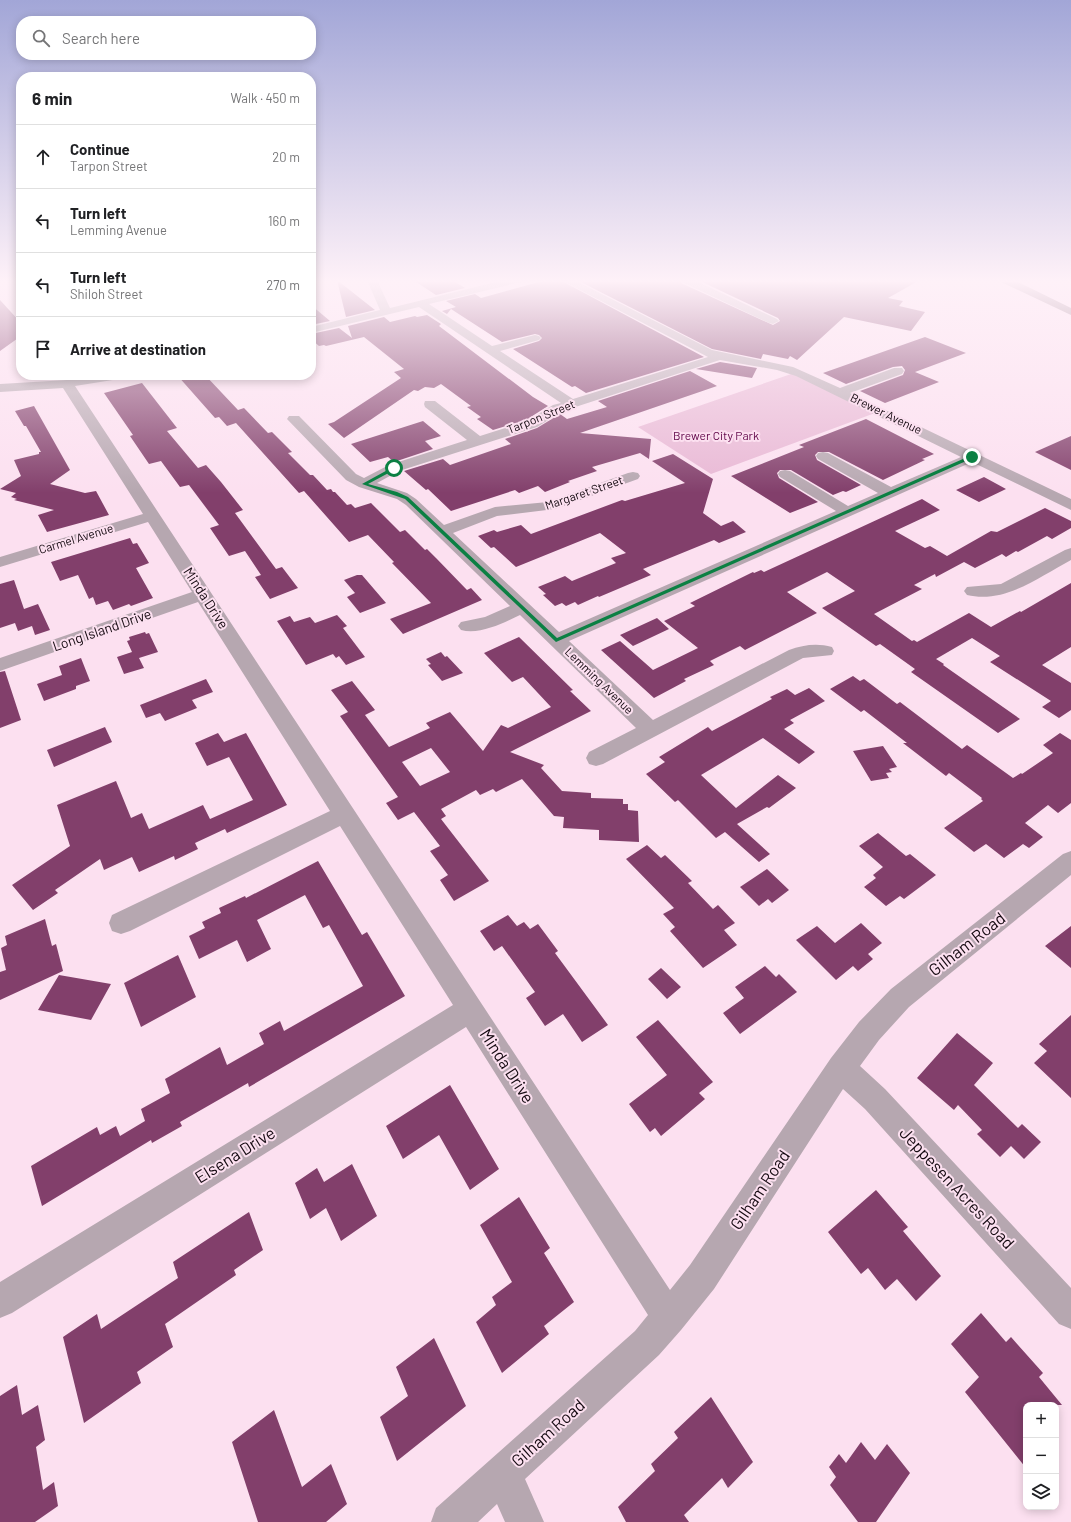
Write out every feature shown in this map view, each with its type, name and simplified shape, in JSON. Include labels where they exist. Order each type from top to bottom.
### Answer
[{"type":"street","points":[[492,351],[572,404]]},
{"type":"street","name":"Brewer Avenue","points":[[704,351],[719,356],[783,366],[800,373],[1071,505]]},
{"type":"street","name":"Tarpon Street","points":[[364,484],[394,468],[532,424],[553,410],[711,360],[719,356]]},
{"type":"street","points":[[840,392],[898,371]]},
{"type":"street","points":[[0,388],[68,384],[91,380]]},
{"type":"street","name":"Minda Drive","points":[[68,384],[669,1318]]},
{"type":"street","points":[[430,404],[477,441]]},
{"type":"street","name":"Lemming Avenue","points":[[294,420],[351,477],[364,484],[396,493],[407,498],[650,729]]},
{"type":"street","points":[[823,456],[890,493]]},
{"type":"street","points":[[556,640],[972,457]]},
{"type":"street","points":[[785,474],[848,512]]},
{"type":"street","name":"Margaret Street","points":[[442,531],[495,512],[550,506],[633,476]]},
{"type":"street","name":"Carmel Avenue","points":[[0,562],[152,516]]},
{"type":"street","points":[[973,591],[992,592],[1005,589],[1071,553]]},
{"type":"street","name":"Long Island Drive","points":[[0,666],[204,594]]},
{"type":"street","points":[[467,626],[489,622],[522,608]]},
{"type":"street","points":[[596,758],[796,654],[805,651],[825,651]]},
{"type":"street","points":[[121,923],[344,814]]},
{"type":"street","name":"Gilham Road","points":[[450,1522],[647,1342],[669,1318],[702,1277],[841,1068],[869,1031],[900,998],[1070,863]]},
{"type":"street","name":"Elsena Drive","points":[[0,1301],[471,1009]]},
{"type":"street","name":"Jeppesen Acres Road","points":[[841,1068],[876,1099],[1071,1312]]},
{"type":"street","points":[[503,1474],[525,1522]]},
{"type":"green space","name":"Brewer City Park","points":[[794,373],[875,413],[711,474],[638,427]]},
{"type":"building","points":[[382,351],[472,351],[533,397],[548,406],[526,420],[493,430],[477,419],[481,417],[467,407],[471,406],[441,384],[434,388],[425,387],[418,391],[414,390],[344,438],[328,424],[334,422],[401,378],[394,372],[404,369]]},
{"type":"building","points":[[516,351],[693,351],[704,357],[586,393],[575,386],[572,387]]},
{"type":"building","points":[[722,351],[807,351],[797,360],[790,356],[788,359],[763,354],[761,359]]},
{"type":"building","points":[[885,351],[961,351],[966,353],[915,372],[939,382],[885,403],[860,391],[903,375],[905,370],[902,366],[893,367],[846,384],[823,373]]},
{"type":"building","points":[[720,362],[757,368],[752,378],[696,369]]},
{"type":"building","points":[[690,371],[717,386],[580,433],[651,439],[649,459],[640,453],[592,467],[597,471],[568,481],[570,482],[545,492],[538,486],[519,493],[515,490],[451,511],[428,489],[426,490],[404,471],[443,459],[450,465],[511,444],[505,439],[537,428],[560,414],[567,419],[607,407],[598,401]]},
{"type":"building","points":[[181,380],[210,380],[238,410],[244,408],[268,433],[272,432],[292,452],[288,453],[310,475],[313,475],[327,490],[331,489],[347,505],[351,504],[355,508],[371,503],[400,532],[405,530],[425,550],[427,549],[467,590],[471,588],[482,600],[403,634],[390,619],[431,603],[392,563],[394,562],[368,535],[349,542],[304,491],[299,493],[236,423],[227,426],[219,417],[215,418]]},
{"type":"building","points":[[142,383],[177,428],[167,431],[198,468],[206,465],[221,482],[243,510],[235,513],[276,569],[282,567],[298,588],[270,599],[255,577],[261,575],[245,551],[229,556],[210,528],[219,525],[189,485],[180,487],[161,461],[149,464],[130,436],[133,435],[104,393]]},
{"type":"building","points":[[34,406],[70,470],[50,484],[85,493],[96,491],[109,515],[47,532],[38,515],[54,510],[14,500],[17,499],[11,497],[16,493],[0,489],[21,476],[14,460],[39,454],[39,452],[41,452],[26,426],[24,426],[15,411]]},
{"type":"building","points":[[866,419],[934,454],[922,459],[925,460],[883,480],[829,452],[818,452],[815,455],[817,460],[861,485],[846,492],[843,491],[833,495],[791,470],[780,470],[777,473],[779,478],[818,502],[790,513],[731,476],[804,447],[799,445]]},
{"type":"building","points":[[423,421],[441,436],[425,441],[433,449],[394,462],[388,457],[370,462],[351,444]]},
{"type":"building","points":[[1071,436],[1071,470],[1035,452]]},
{"type":"building","points":[[673,454],[713,479],[703,513],[721,526],[733,521],[746,532],[719,543],[714,540],[643,569],[651,575],[578,605],[575,602],[566,606],[562,603],[555,606],[543,595],[546,594],[538,587],[565,576],[572,581],[616,563],[611,558],[626,553],[600,533],[516,567],[494,547],[491,548],[478,536],[494,530],[497,532],[521,525],[531,534],[622,500],[625,501],[685,483],[652,461]]},
{"type":"building","points":[[984,477],[1006,489],[979,502],[956,490]]},
{"type":"building","points":[[922,499],[940,510],[895,531],[925,548],[930,546],[947,556],[991,531],[997,532],[1045,508],[1071,521],[1071,528],[1052,539],[1047,536],[1006,557],[1002,554],[975,568],[964,562],[936,577],[935,574],[914,585],[922,589],[874,614],[912,641],[914,640],[917,642],[969,613],[991,627],[1020,611],[1021,612],[1071,583],[1071,647],[1042,665],[1071,683],[1071,710],[1059,718],[1042,707],[1051,701],[990,662],[1000,656],[972,638],[936,659],[1020,719],[998,733],[911,672],[915,669],[880,644],[876,646],[822,608],[855,591],[827,572],[787,592],[817,613],[745,650],[740,646],[710,661],[714,665],[684,679],[686,681],[654,698],[601,650],[620,641],[653,670],[698,648],[664,621],[695,606],[690,603],[753,572],[754,573],[761,570],[764,572]]},
{"type":"building","points":[[130,538],[133,544],[137,543],[149,563],[136,568],[153,598],[131,606],[129,604],[113,610],[108,601],[96,605],[93,597],[89,599],[78,575],[60,581],[51,562]]},
{"type":"building","points":[[357,575],[362,575],[386,603],[360,613],[347,597],[355,593],[344,580]]},
{"type":"building","points":[[14,580],[24,609],[38,604],[50,630],[35,635],[32,626],[18,631],[15,623],[0,628],[0,584]]},
{"type":"building","points":[[337,615],[347,626],[343,628],[365,657],[346,665],[339,656],[336,658],[333,654],[306,665],[277,621],[290,616],[294,622],[310,617],[315,623]]},
{"type":"building","points":[[657,618],[669,629],[633,646],[620,635]]},
{"type":"building","points":[[145,632],[146,634],[149,633],[158,652],[139,658],[144,668],[124,674],[117,657],[132,652],[127,641],[130,640],[129,637]]},
{"type":"building","points":[[519,637],[573,690],[570,691],[591,711],[510,752],[544,765],[541,768],[562,791],[591,793],[591,798],[623,799],[623,804],[628,804],[628,810],[638,811],[639,842],[599,840],[599,830],[563,828],[564,817],[554,816],[522,779],[496,792],[493,789],[480,795],[476,790],[441,809],[446,816],[441,819],[489,881],[454,901],[440,880],[448,875],[430,851],[440,846],[414,812],[398,820],[386,803],[398,797],[340,716],[348,712],[331,690],[352,681],[375,710],[365,715],[389,747],[430,728],[426,723],[450,712],[483,751],[501,725],[508,728],[551,707],[523,677],[512,682],[484,653]],"holes":[[[431,748],[450,772],[420,786],[402,762]]]},
{"type":"building","points":[[441,652],[445,657],[447,656],[463,673],[442,681],[428,665],[431,664],[426,659]]},
{"type":"building","points":[[81,658],[90,681],[76,686],[76,689],[44,701],[37,684],[62,675],[59,666]]},
{"type":"building","points":[[5,671],[21,720],[0,728],[0,672]]},
{"type":"building","points":[[853,676],[860,681],[864,679],[897,704],[900,702],[962,749],[967,745],[1013,778],[1021,773],[1022,774],[1053,753],[1043,745],[1060,733],[1071,740],[1071,803],[1058,813],[1048,805],[1025,823],[1043,837],[1029,848],[1023,844],[1004,858],[986,844],[974,852],[944,828],[983,801],[981,799],[982,798],[949,773],[946,776],[903,743],[907,743],[864,710],[861,712],[830,689]]},
{"type":"building","points":[[206,679],[213,692],[192,700],[197,708],[165,721],[160,713],[146,718],[140,705]]},
{"type":"building","points":[[809,688],[825,701],[790,720],[794,723],[784,729],[815,752],[799,764],[763,738],[701,775],[736,808],[778,775],[796,788],[769,808],[767,807],[737,824],[770,854],[759,862],[725,832],[716,838],[678,800],[675,802],[646,774],[665,762],[659,757],[708,727],[712,731],[772,699],[770,697],[787,689],[795,695]]},
{"type":"building","points":[[105,727],[112,742],[54,767],[47,750]]},
{"type":"building","points":[[218,733],[224,742],[246,733],[287,805],[227,833],[225,829],[195,843],[198,849],[175,860],[174,856],[139,872],[132,857],[104,870],[100,859],[55,890],[58,893],[33,910],[12,885],[70,846],[57,805],[116,781],[131,818],[142,813],[149,829],[203,805],[210,819],[253,800],[229,757],[207,766],[195,743]]},
{"type":"building","points":[[883,746],[897,767],[889,769],[892,772],[886,773],[889,778],[871,781],[853,751]]},
{"type":"building","points":[[878,833],[906,856],[910,854],[936,875],[904,899],[900,896],[886,906],[864,887],[876,878],[873,875],[883,867],[859,846]]},
{"type":"building","points":[[647,845],[661,858],[665,855],[692,881],[688,883],[713,909],[718,905],[735,923],[724,930],[737,945],[703,968],[670,931],[675,927],[663,914],[674,908],[626,859]]},
{"type":"building","points":[[318,861],[362,935],[367,932],[405,996],[249,1087],[248,1083],[180,1122],[182,1126],[152,1143],[151,1140],[42,1206],[31,1166],[97,1127],[100,1135],[116,1126],[120,1136],[145,1121],[141,1109],[170,1093],[165,1079],[220,1047],[227,1065],[264,1044],[259,1033],[280,1021],[284,1031],[363,986],[329,925],[323,928],[305,895],[257,920],[271,949],[247,962],[237,940],[199,959],[189,936],[205,928],[202,922],[221,913],[219,908],[245,896],[246,898]]},
{"type":"building","points":[[767,869],[789,890],[772,903],[768,899],[759,906],[740,887]]},
{"type":"building","points":[[508,915],[517,926],[524,922],[530,929],[538,924],[558,951],[555,953],[608,1025],[582,1042],[563,1014],[545,1026],[526,998],[535,992],[502,946],[494,951],[480,931]]},
{"type":"building","points":[[45,919],[52,946],[56,944],[63,971],[0,1000],[0,972],[6,970],[1,948],[7,945],[5,936]]},
{"type":"building","points":[[861,923],[882,943],[868,954],[873,959],[858,971],[853,966],[836,980],[796,940],[817,926],[835,943]]},
{"type":"building","points":[[1071,926],[1071,968],[1045,946]]},
{"type":"building","points":[[178,955],[196,997],[141,1027],[124,983]]},
{"type":"building","points":[[765,966],[776,977],[779,974],[797,992],[740,1034],[723,1013],[744,998],[735,987]]},
{"type":"building","points":[[661,968],[681,987],[667,999],[648,979]]},
{"type":"building","points":[[59,975],[111,984],[91,1020],[38,1010]]},
{"type":"building","points":[[1071,1015],[1071,1098],[1034,1063],[1047,1051],[1039,1044]]},
{"type":"building","points":[[658,1020],[713,1082],[699,1093],[705,1099],[661,1136],[655,1128],[650,1132],[629,1104],[667,1075],[636,1037]]},
{"type":"building","points":[[957,1033],[993,1063],[974,1085],[1018,1128],[1022,1124],[1041,1142],[1024,1159],[1011,1146],[1000,1157],[977,1134],[982,1130],[958,1105],[954,1110],[917,1078]]},
{"type":"building","points":[[450,1085],[499,1169],[470,1190],[439,1135],[403,1159],[386,1126]]},
{"type":"building","points":[[352,1164],[377,1216],[341,1241],[326,1208],[310,1219],[295,1183],[317,1168],[324,1182]]},
{"type":"building","points":[[876,1190],[908,1227],[903,1231],[941,1276],[916,1301],[897,1279],[885,1290],[868,1268],[861,1274],[828,1232]]},
{"type":"building","points":[[519,1197],[550,1248],[544,1253],[574,1302],[544,1326],[549,1334],[502,1373],[476,1322],[496,1305],[492,1297],[512,1282],[480,1225]]},
{"type":"building","points":[[249,1212],[263,1250],[234,1270],[236,1275],[165,1324],[173,1347],[137,1372],[141,1383],[84,1423],[63,1337],[97,1314],[101,1329],[178,1278],[173,1262]]},
{"type":"building","points":[[981,1313],[1006,1342],[1011,1337],[1043,1373],[1039,1377],[1062,1405],[1059,1405],[1059,1402],[1023,1402],[1023,1464],[965,1392],[979,1377],[951,1344]]},
{"type":"building","points":[[434,1338],[466,1406],[397,1461],[380,1417],[408,1396],[396,1367]]},
{"type":"building","points":[[17,1385],[22,1415],[38,1405],[45,1440],[36,1447],[43,1490],[54,1482],[58,1506],[35,1522],[0,1522],[0,1396]]},
{"type":"building","points":[[711,1397],[753,1462],[728,1488],[722,1478],[684,1515],[689,1522],[626,1522],[618,1507],[655,1471],[651,1464],[678,1438],[674,1432]]},
{"type":"building","points":[[274,1410],[302,1487],[331,1464],[347,1504],[326,1522],[258,1522],[232,1442]]},
{"type":"building","points":[[861,1442],[875,1460],[887,1444],[910,1473],[876,1522],[858,1522],[830,1485],[836,1477],[829,1467],[839,1454],[846,1463]]},
{"type":"route","points":[[394,468],[364,484],[396,493],[407,498],[556,640],[972,457]]}]
